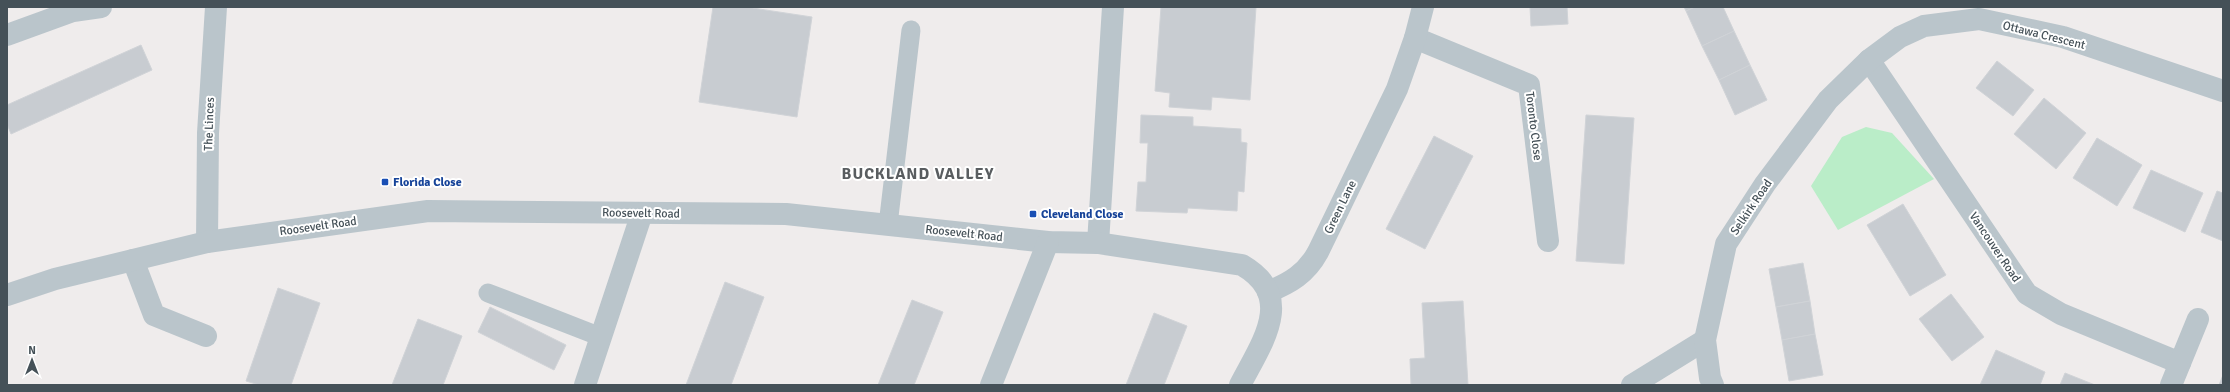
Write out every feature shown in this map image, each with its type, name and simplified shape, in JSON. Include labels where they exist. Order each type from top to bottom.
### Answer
[{"type":"street","points":[[7,35],[73,11],[101,7]]},
{"type":"street","name":"The Linces","points":[[208,242],[208,133],[216,7]]},
{"type":"street","points":[[1098,243],[1113,7]]},
{"type":"street","name":"Green Lane","points":[[1268,292],[1290,283],[1313,262],[1397,89],[1415,38],[1423,7]]},
{"type":"street","name":"Ottawa Crescent","points":[[1870,60],[1900,37],[1924,26],[1979,19],[2062,37],[2223,91]]},
{"type":"street","name":"Toronto Close","points":[[1415,38],[1529,85],[1548,241]]},
{"type":"street","name":"Selkirk Road","points":[[1713,385],[1710,378],[1705,340],[1726,244],[1765,184],[1828,100],[1870,60]]},
{"type":"street","name":"Vancouver Road","points":[[1870,60],[2027,294],[2061,314],[2180,363]]},
{"type":"street","name":"Roosevelt Road","points":[[7,295],[55,279],[208,242],[428,210],[786,214],[1048,242],[1098,243],[1242,265],[1253,272],[1262,281],[1268,292]]},
{"type":"street","points":[[584,385],[642,213]]},
{"type":"street","points":[[991,385],[1048,242]]},
{"type":"street","points":[[133,260],[154,315],[206,336]]},
{"type":"street","points":[[1240,385],[1268,331],[1271,318],[1268,292]]},
{"type":"street","points":[[2171,385],[2198,318]]},
{"type":"street","points":[[1632,385],[1705,340]]},
{"type":"lane","points":[[888,225],[911,30]]},
{"type":"lane","points":[[488,293],[601,337]]},
{"type":"green space","points":[[1866,127],[1892,133],[1934,179],[1838,230],[1811,186],[1842,137]]},
{"type":"building","points":[[713,7],[746,7],[812,17],[797,117],[699,102]]},
{"type":"building","points":[[1161,7],[1256,7],[1250,100],[1212,97],[1211,110],[1169,107],[1170,93],[1155,91]]},
{"type":"building","points":[[1530,7],[1567,7],[1568,24],[1531,26]]},
{"type":"building","points":[[1684,7],[1695,7],[1686,11]]},
{"type":"building","points":[[1695,7],[1723,7],[1734,31],[1702,46],[1686,11]]},
{"type":"building","points":[[1734,31],[1750,65],[1719,80],[1702,46]]},
{"type":"building","points":[[141,45],[152,70],[11,134],[7,124],[7,105]]},
{"type":"building","points":[[1997,61],[2034,90],[2013,116],[1976,88]]},
{"type":"building","points":[[1750,65],[1767,100],[1735,115],[1719,80]]},
{"type":"building","points":[[2044,98],[2086,133],[2056,169],[2014,134]]},
{"type":"building","points":[[1141,115],[1193,117],[1193,126],[1241,129],[1241,142],[1247,143],[1244,192],[1238,191],[1237,211],[1188,208],[1187,213],[1136,211],[1138,182],[1146,182],[1148,143],[1140,143]]},
{"type":"building","points":[[1586,115],[1634,118],[1624,264],[1576,261]]},
{"type":"building","points":[[1434,136],[1473,156],[1425,249],[1386,229]]},
{"type":"building","points":[[2097,138],[2142,165],[2117,206],[2073,178]]},
{"type":"building","points":[[2151,170],[2203,193],[2185,232],[2133,208]]},
{"type":"building","points":[[2217,191],[2223,193],[2223,241],[2201,232]]},
{"type":"building","points":[[1903,204],[1946,275],[1910,296],[1867,225]]},
{"type":"building","points":[[1803,263],[1810,301],[1776,307],[1769,269]]},
{"type":"building","points":[[725,282],[764,297],[731,385],[686,385]]},
{"type":"building","points":[[278,288],[320,303],[291,385],[259,385],[246,381]]},
{"type":"building","points":[[1951,294],[1984,337],[1952,361],[1919,319]]},
{"type":"building","points":[[912,300],[943,312],[914,385],[878,385]]},
{"type":"building","points":[[1463,301],[1468,385],[1411,385],[1410,359],[1425,358],[1422,303]]},
{"type":"building","points":[[1810,301],[1815,334],[1782,340],[1776,307]]},
{"type":"building","points":[[490,307],[566,345],[554,370],[478,332]]},
{"type":"building","points":[[1154,313],[1187,326],[1164,385],[1126,385]]},
{"type":"building","points":[[418,319],[462,336],[443,385],[392,385]]},
{"type":"building","points":[[1815,334],[1823,375],[1789,381],[1782,340]]},
{"type":"building","points":[[1996,350],[2045,372],[2040,385],[1980,385]]},
{"type":"building","points":[[2065,373],[2095,385],[2060,385]]},
{"type":"building","points":[[2223,375],[2223,385],[2219,385]]},
{"type":"place","name":"Florida Close","points":[[385,182]]},
{"type":"place","name":"Cleveland Close","points":[[1033,214]]},
{"type":"district","name":"BUCKLAND VALLEY","points":[[918,173]]}]
